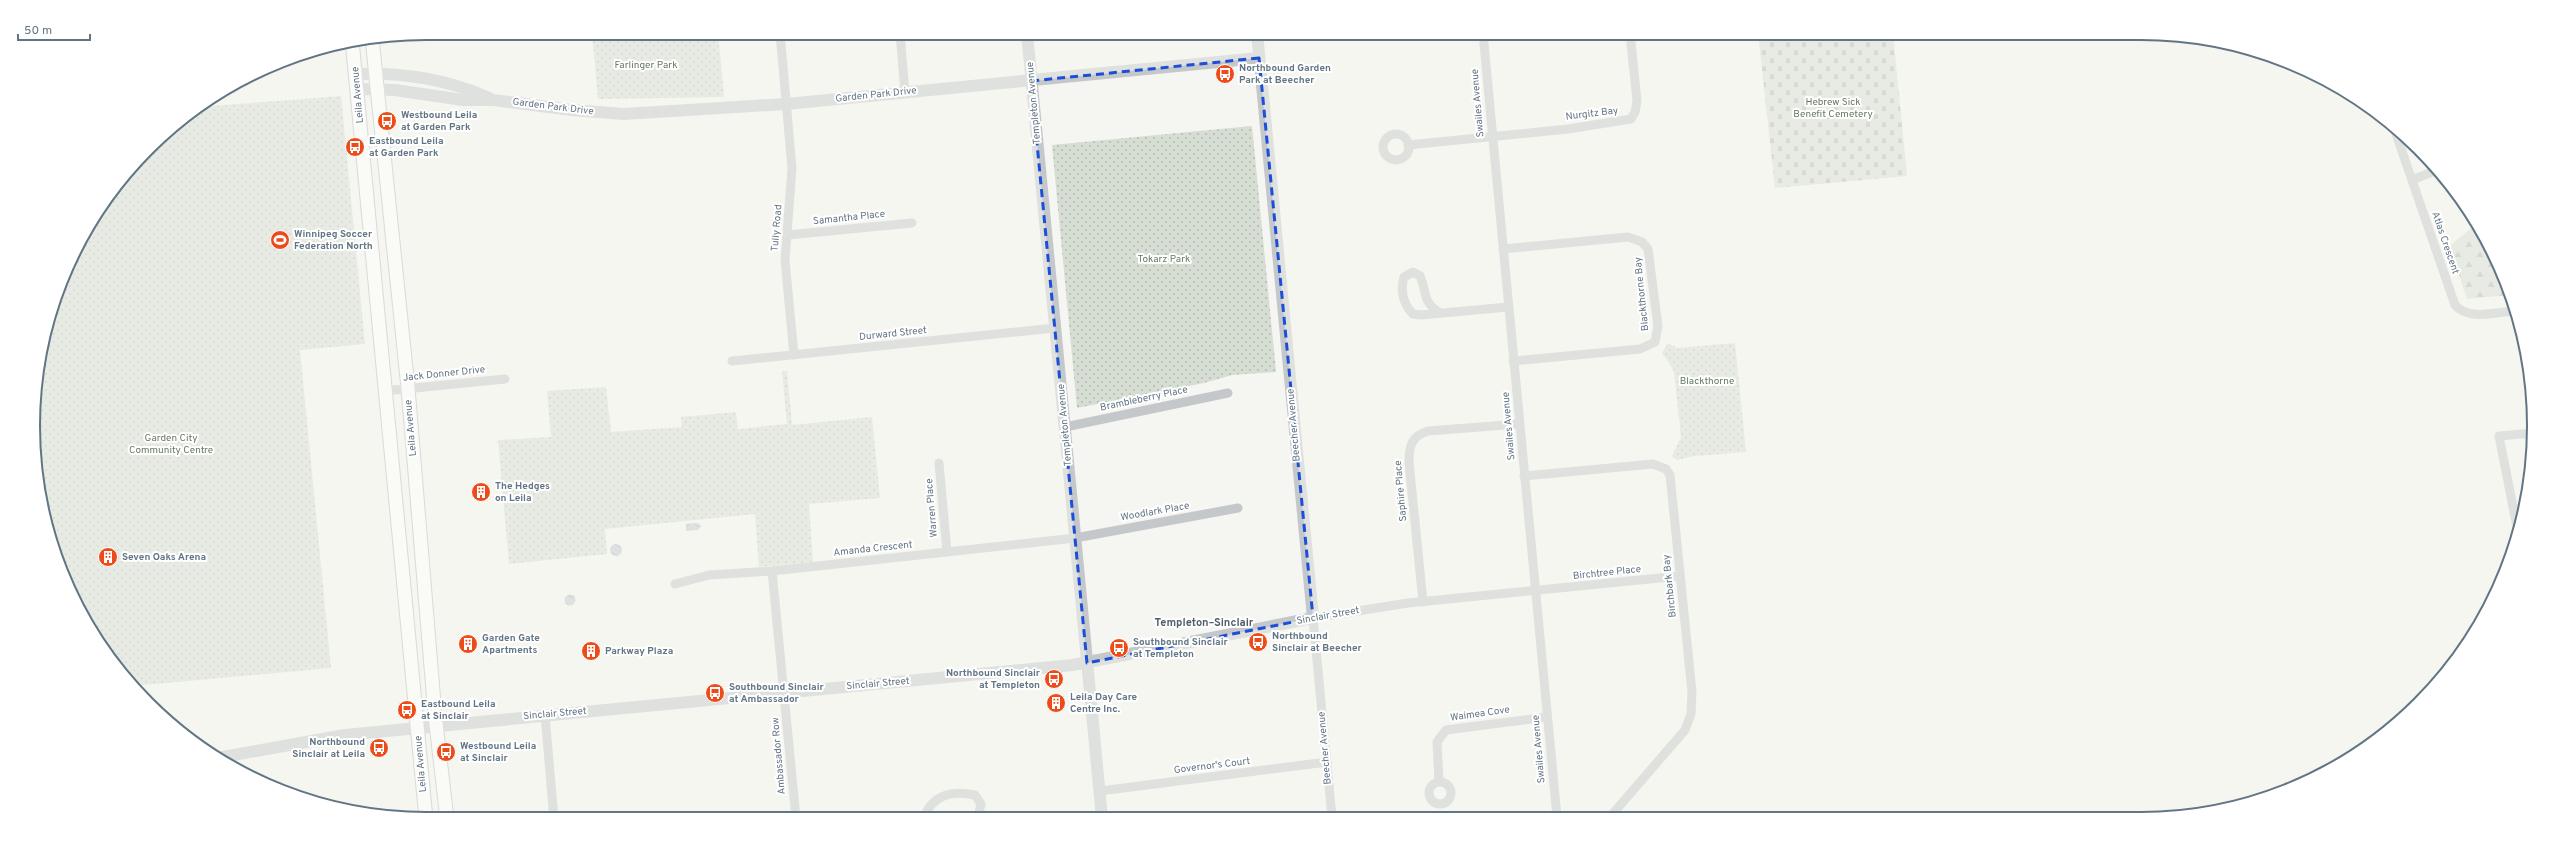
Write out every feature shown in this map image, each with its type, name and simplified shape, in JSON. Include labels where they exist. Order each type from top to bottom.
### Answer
[{"type":"main road","name":"Leila Avenue","points":[[373,44],[408,388],[436,725],[446,812]]},
{"type":"main road","name":"Leila Avenue","points":[[353,47],[425,812]]},
{"type":"street","name":"Tully Road","points":[[781,40],[792,168],[785,260],[794,355]]},
{"type":"street","points":[[901,40],[905,93]]},
{"type":"street","name":"Templeton Avenue","points":[[1028,40],[1102,812]]},
{"type":"street","name":"Beecher Avenue","points":[[1258,40],[1331,812]]},
{"type":"street","name":"Swailes Avenue","points":[[1484,40],[1556,812]]},
{"type":"street","name":"Nurgitz Bay","points":[[1492,136],[1568,129],[1631,119],[1635,112],[1637,101],[1631,40]]},
{"type":"street","name":"Garden Park Drive","points":[[357,89],[377,88],[463,100],[493,100],[572,110],[624,114],[786,104],[1259,58]]},
{"type":"street","name":"Garden Park Drive","points":[[356,74],[395,74],[467,88],[493,100]]},
{"type":"street","points":[[1408,145],[1492,136]]},
{"type":"street","name":"Atlas Crescent","points":[[2397,137],[2455,305],[2462,312],[2470,314],[2510,311]]},
{"type":"street","points":[[2412,180],[2432,172]]},
{"type":"street","name":"Samantha Place","points":[[788,235],[912,223]]},
{"type":"street","name":"Blackthorne Bay","points":[[1503,249],[1628,237],[1636,238],[1648,249],[1658,326],[1655,342],[1640,349],[1513,361]]},
{"type":"street","points":[[1440,313],[1430,307],[1425,297],[1420,276],[1413,272],[1404,277],[1402,295],[1407,309],[1413,314],[1440,313],[1508,307]]},
{"type":"street","name":"Durward Street","points":[[732,361],[1055,328]]},
{"type":"street","name":"Jack Donner Drive","points":[[385,391],[505,379]]},
{"type":"street","name":"Brambleberry Place","points":[[1065,427],[1228,393]]},
{"type":"street","name":"Saphire Place","points":[[1423,602],[1409,462],[1411,442],[1418,434],[1428,431],[1519,424]]},
{"type":"street","points":[[2516,520],[2499,436],[2527,434]]},
{"type":"street","name":"Warren Place","points":[[939,463],[947,552]]},
{"type":"street","name":"Birchbark Bay","points":[[1524,476],[1653,464],[1666,468],[1671,480],[1692,692],[1691,714],[1685,730],[1672,747],[1614,812]]},
{"type":"street","name":"Woodlark Place","points":[[1075,538],[1238,508]]},
{"type":"street","name":"Amanda Crescent","points":[[675,584],[709,575],[772,571],[1075,538]]},
{"type":"street","name":"Ambassador Row","points":[[772,571],[794,812]]},
{"type":"street","name":"Birchtree Place","points":[[1535,591],[1680,576]]},
{"type":"street","name":"Sinclair Street","points":[[227,756],[345,735],[436,725],[1087,663],[1313,618],[1423,602],[1535,591]]},
{"type":"street","points":[[545,715],[553,812]]},
{"type":"street","name":"Waimea Cove","points":[[1439,781],[1437,742],[1446,730],[1547,717]]},
{"type":"street","name":"Governor's Court","points":[[1100,791],[1326,762]]},
{"type":"street","points":[[926,812],[929,805],[941,796],[965,793],[975,795],[981,804],[979,812]]},
{"type":"highlighted area","points":[[1259,58],[1313,618],[1087,663],[1031,81]]},
{"type":"green space","name":"Farlinger Park","points":[[593,40],[719,40],[724,97],[598,99]]},
{"type":"green space","name":"Hebrew Sick Benefit Cemetery","points":[[1759,40],[1894,40],[1907,176],[1775,188]]},
{"type":"green space","name":"Garden City Community Centre","points":[[341,96],[365,344],[300,350],[331,668],[140,685],[120,661],[92,619],[69,574],[60,550],[47,501],[43,476],[40,426],[43,376],[53,326],[69,278],[92,233],[105,212],[136,171],[153,153],[171,136],[210,106]]},
{"type":"green space","name":"Tokarz Park","points":[[1252,126],[1276,372],[1232,375],[1204,383],[1077,408],[1052,145]]},
{"type":"green space","points":[[2472,228],[2487,255],[2505,296],[2467,299],[2450,246]]},
{"type":"green space","name":"Blackthorne","points":[[1668,343],[1677,348],[1735,343],[1746,452],[1695,456],[1677,460],[1672,456],[1681,437],[1674,371],[1662,353]]},
{"type":"green space","points":[[782,371],[787,371],[792,425],[872,417],[880,498],[809,504],[813,562],[759,567],[755,514],[605,529],[607,554],[509,564],[498,440],[551,437],[547,391],[606,387],[611,432],[682,427],[681,417],[736,412],[738,429],[787,424]]},
{"type":"water","points":[[698,523],[701,526],[698,530],[686,531],[686,524]]},
{"type":"water","points":[[614,544],[618,544],[622,550],[618,556],[614,556],[610,552],[610,548]]},
{"type":"water","points":[[570,594],[574,596],[576,600],[574,604],[570,606],[566,604],[564,600],[566,596]]},
{"type":"place","name":"Northbound Garden Park at Beecher","points":[[1225,74]]},
{"type":"place","name":"Westbound Leila at Garden Park","points":[[387,121]]},
{"type":"place","name":"Eastbound Leila at Garden Park","points":[[355,147]]},
{"type":"place","name":"Winnipeg Soccer Federation North","points":[[280,240]]},
{"type":"place","name":"The Hedges on Leila","points":[[481,492]]},
{"type":"place","name":"Seven Oaks Arena","points":[[108,557]]},
{"type":"place","name":"Northbound Sinclair at Beecher","points":[[1258,642]]},
{"type":"place","name":"Garden Gate Apartments","points":[[468,644]]},
{"type":"place","name":"Southbound Sinclair at Templeton","points":[[1119,648]]},
{"type":"place","name":"Parkway Plaza","points":[[591,651]]},
{"type":"place","name":"Northbound Sinclair at Templeton","points":[[1054,679]]},
{"type":"place","name":"Southbound Sinclair at Ambassador","points":[[715,693]]},
{"type":"place","name":"Leila Day Care Centre Inc.","points":[[1056,703]]},
{"type":"place","name":"Eastbound Leila at Sinclair","points":[[407,710]]},
{"type":"place","name":"Northbound Sinclair at Leila","points":[[379,748]]},
{"type":"place","name":"Westbound Leila at Sinclair","points":[[446,752]]},
{"type":"district","name":"Templeton–Sinclair","points":[[1204,623]]}]
